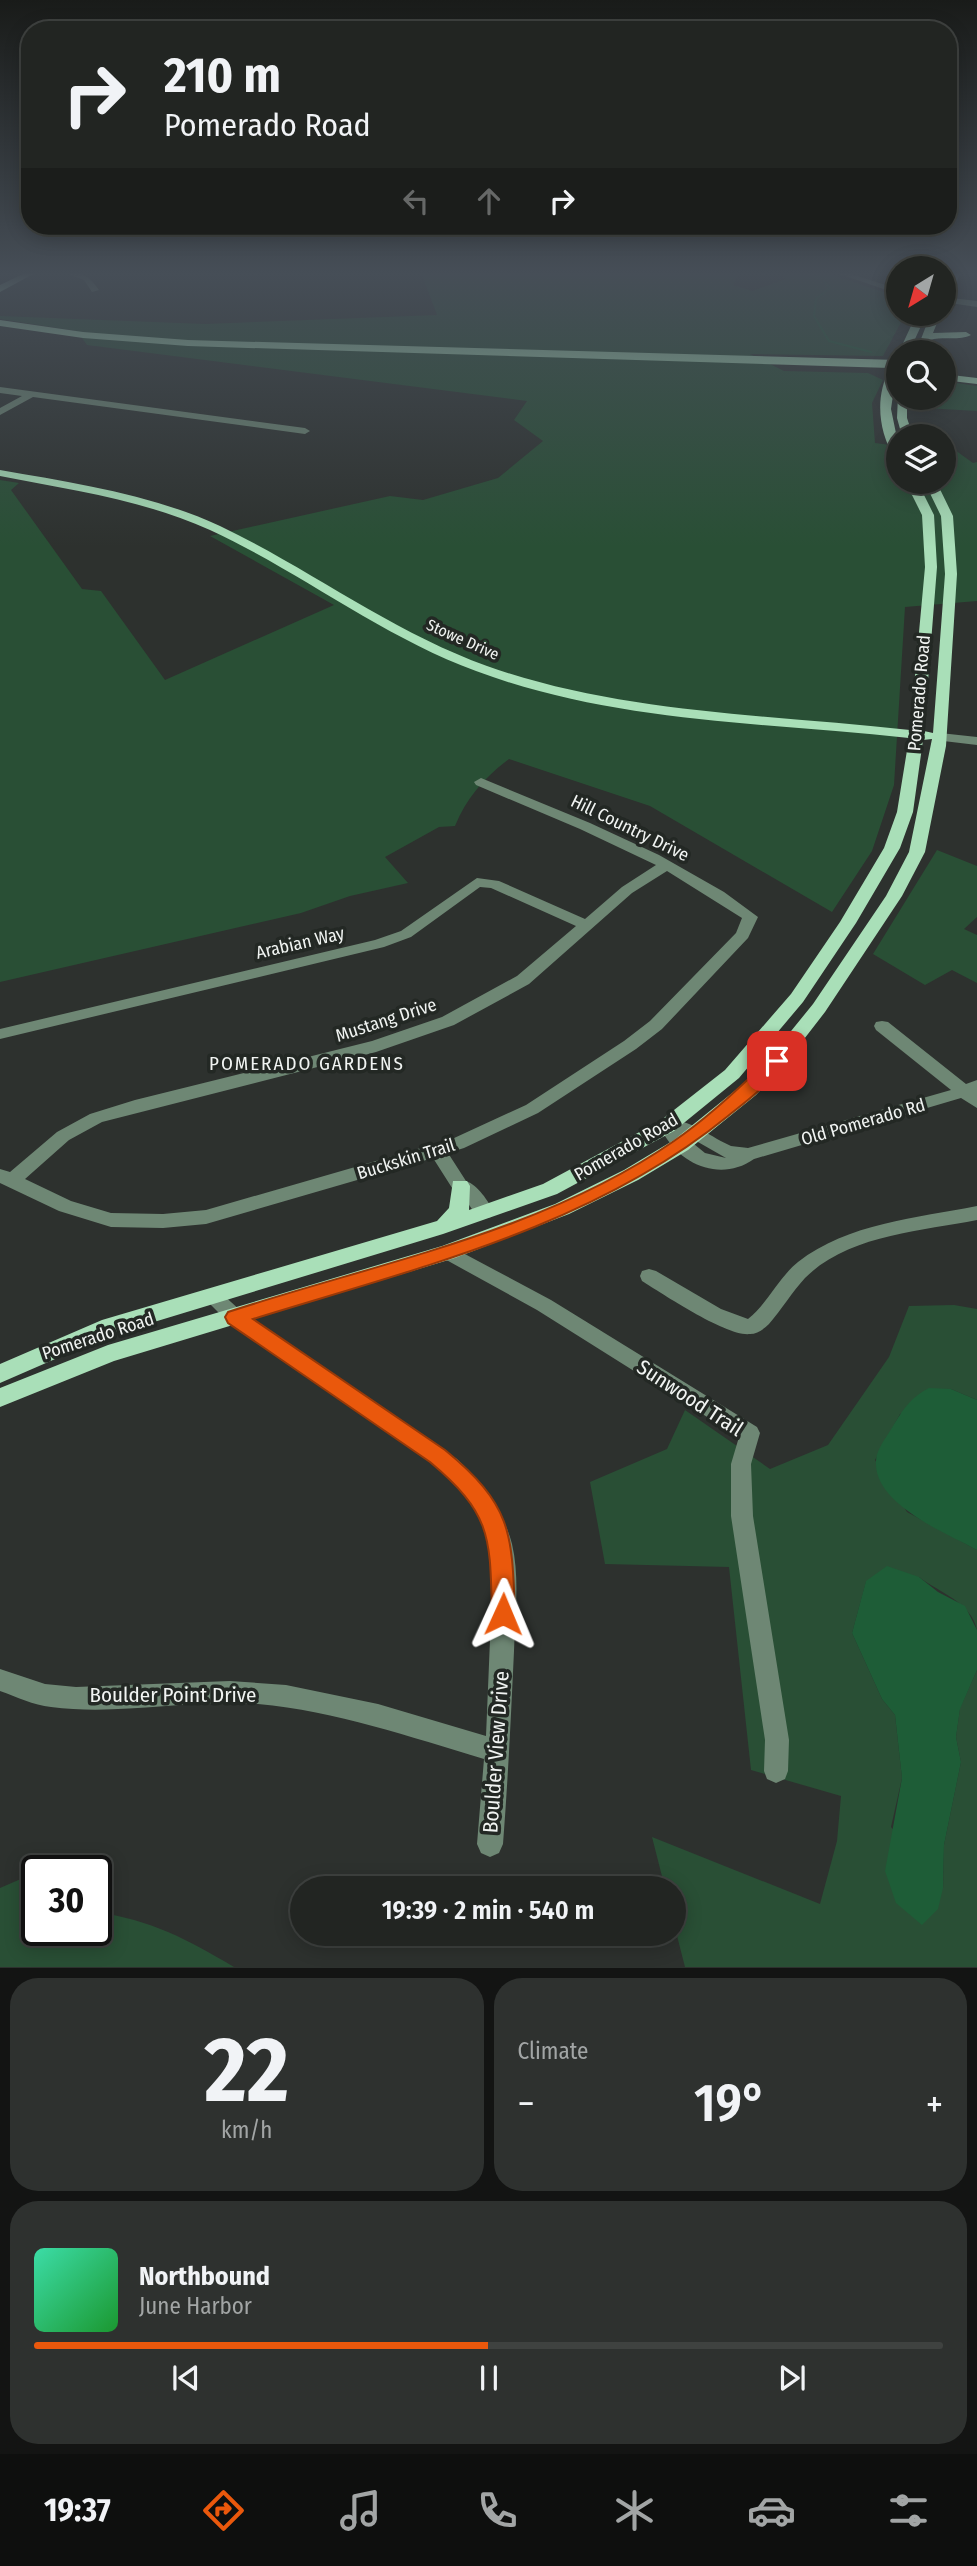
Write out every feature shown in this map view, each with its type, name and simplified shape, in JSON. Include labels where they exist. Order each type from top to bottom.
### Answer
[{"type":"main road","points":[[770,364],[886,367]]},
{"type":"main road","points":[[803,364],[886,367]]},
{"type":"main road","points":[[956,371],[977,373]]},
{"type":"main road","points":[[956,378],[977,380]]},
{"type":"main road","points":[[886,403],[884,410],[888,424]]},
{"type":"main road","name":"Stowe Drive","points":[[0,473],[122,497],[193,520],[450,655],[566,694],[656,711],[828,723],[940,737]]},
{"type":"main road","name":"Pomerado Road","points":[[0,1374],[102,1329],[443,1227],[550,1189],[667,1126],[732,1074],[760,1045],[797,998],[849,923],[892,848],[905,812],[916,734],[931,544],[929,515],[918,494]]},
{"type":"main road","name":"Pomerado Road","points":[[0,1398],[108,1354],[449,1252],[562,1209],[631,1175],[688,1139],[749,1090],[777,1061],[819,1008],[894,897],[917,852],[940,737],[951,545],[947,516],[936,494]]},
{"type":"main road","points":[[443,1227],[459,1210],[460,1186]]},
{"type":"main road","points":[[449,1252],[460,1239],[478,1232],[485,1213]]},
{"type":"street","points":[[0,390],[304,432]]},
{"type":"street","points":[[0,412],[30,395]]},
{"type":"street","points":[[940,737],[977,741]]},
{"type":"street","name":"Hill Country Drive","points":[[481,782],[622,842],[667,865],[750,917],[748,924]]},
{"type":"street","name":"Mustang Drive","points":[[6,1178],[63,1136],[96,1118],[135,1105],[376,1046],[447,1021],[523,980],[626,890],[667,865]]},
{"type":"street","name":"Arabian Way","points":[[0,1034],[379,944],[406,934],[477,882],[494,884],[586,925]]},
{"type":"street","name":"Buckskin Trail","points":[[6,1178],[65,1206],[111,1220],[163,1222],[206,1217],[438,1151],[532,1109],[630,1045],[656,1025],[743,935],[748,924]]},
{"type":"street","points":[[882,1026],[972,1093]]},
{"type":"street","name":"Old Pomerado Rd","points":[[667,1126],[688,1139],[692,1154],[716,1165],[729,1165],[748,1154],[972,1093]]},
{"type":"street","points":[[438,1151],[460,1186],[467,1188],[485,1213]]},
{"type":"street","points":[[649,1276],[733,1322],[749,1327],[762,1321],[780,1292],[798,1271],[838,1245],[880,1230],[977,1213]]},
{"type":"street","name":"Sunwood Trail","points":[[449,1252],[544,1306],[750,1433],[741,1464],[742,1516],[776,1740],[776,1771]]},
{"type":"street","name":"Boulder View Drive","points":[[213,1297],[235,1317],[450,1465],[466,1479],[489,1510],[501,1546],[505,1586],[499,1752],[490,1844]]},
{"type":"street","name":"Boulder Point Drive","points":[[0,1680],[49,1696],[115,1698],[205,1692],[257,1693],[328,1703],[499,1752]]},
{"type":"shaded area","points":[[235,364],[770,364],[784,371],[868,373],[883,380],[872,403],[875,443],[886,444],[886,494],[956,494],[956,451],[973,463],[977,462],[977,601],[905,607],[894,785],[872,851],[832,912],[650,806],[509,759],[478,788],[455,826],[439,827],[385,857],[408,883],[350,896],[301,913],[0,982],[0,480],[19,483],[11,490],[82,589],[101,591],[165,680],[334,605],[210,536],[390,496],[423,500],[498,478],[543,441],[514,420],[527,401]]},
{"type":"shaded area","points":[[956,383],[977,386],[977,411],[956,410]]},
{"type":"shaded area","points":[[937,850],[977,866],[977,917],[964,929],[977,935],[977,983],[952,970],[925,985],[873,954]]},
{"type":"shaded area","points":[[954,1305],[977,1309],[977,1400],[951,1389],[900,1414],[875,1460],[907,1512],[977,1550],[977,1630],[974,1620],[962,1605],[919,1577],[866,1582],[852,1633],[882,1699],[895,1715],[902,1778],[891,1827],[943,1888],[944,1845],[961,1762],[956,1737],[960,1708],[977,1670],[977,1967],[685,1967],[680,1946],[686,1946],[686,1876],[662,1876],[652,1837],[820,1904],[837,1841],[841,1796],[751,1770],[729,1567],[605,1564],[590,1482],[667,1449],[685,1410],[770,1469],[828,1445],[889,1357],[909,1306]]},
{"type":"shaded area","points":[[929,1388],[951,1389],[977,1400],[977,1550],[931,1526],[898,1504],[886,1491],[878,1476],[876,1461],[881,1445],[906,1406]]},
{"type":"shaded area","points":[[887,1566],[919,1577],[938,1592],[965,1606],[977,1630],[977,1670],[960,1709],[956,1737],[961,1762],[944,1845],[943,1888],[938,1909],[922,1925],[896,1903],[885,1871],[902,1778],[895,1715],[882,1699],[852,1633],[866,1581]]},
{"type":"shaded area","points":[[21,1879],[21,1946],[112,1946],[112,1915],[168,1932],[234,1967],[0,1967],[0,1888]]},
{"type":"district","name":"POMERADO GARDENS","points":[[307,1063]]},
{"type":"route","points":[[503,1614],[505,1586],[501,1546],[489,1510],[466,1479],[438,1456],[235,1317],[449,1252],[562,1209],[631,1175],[681,1145],[749,1090],[777,1061]]}]
